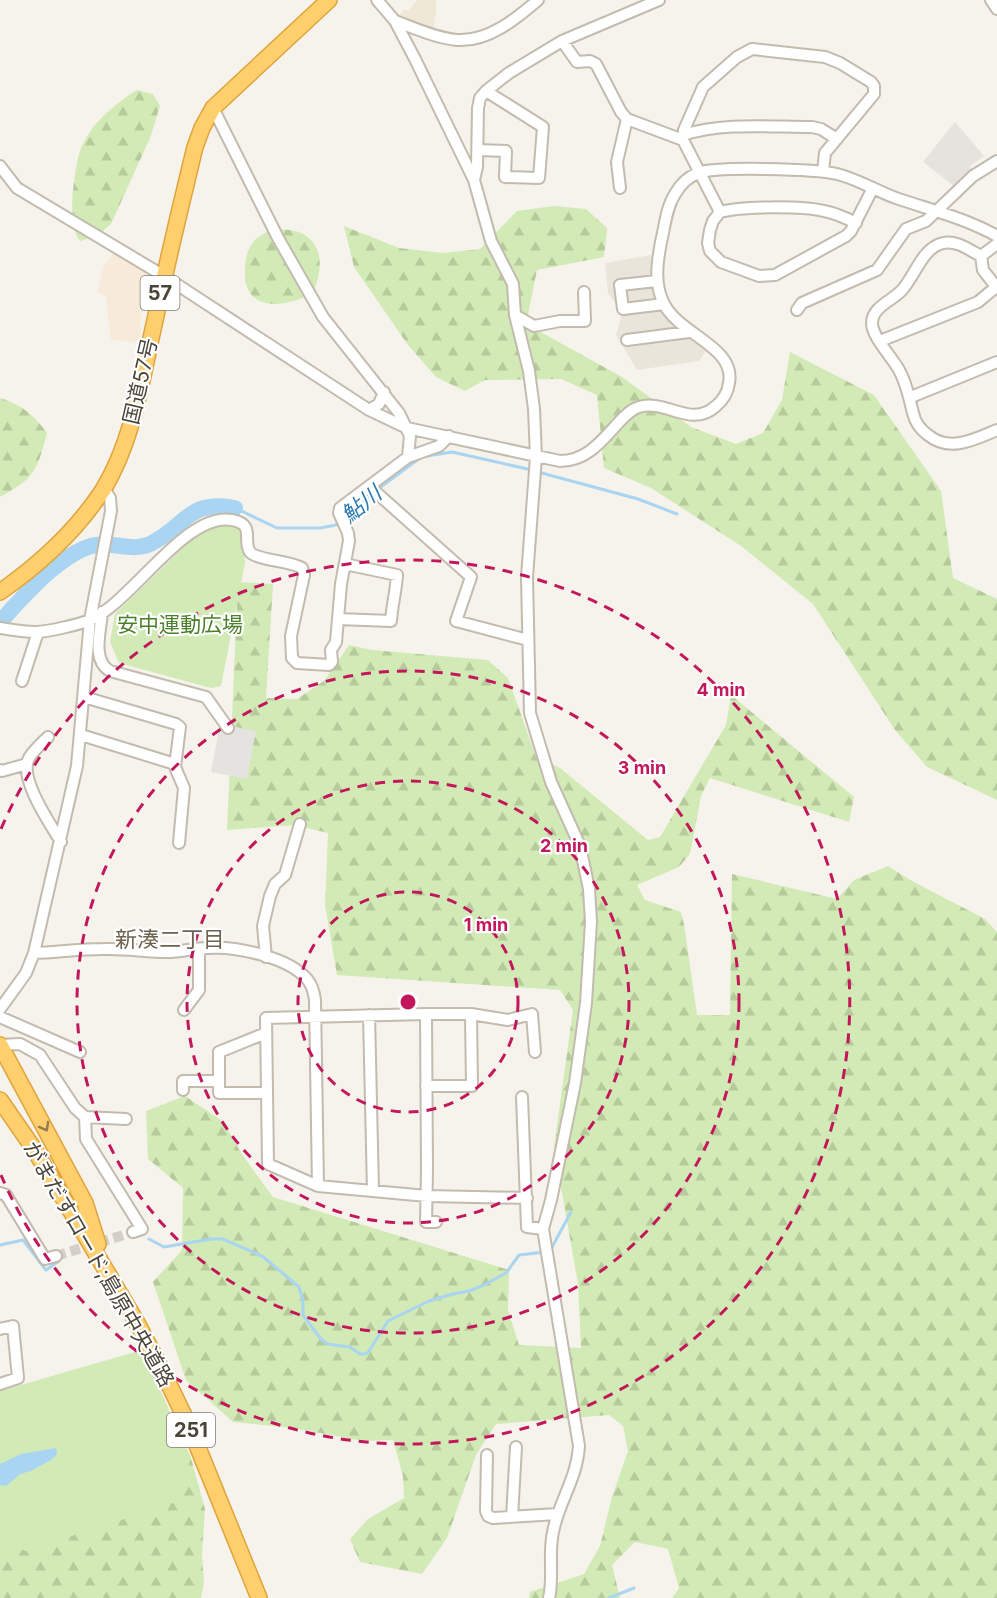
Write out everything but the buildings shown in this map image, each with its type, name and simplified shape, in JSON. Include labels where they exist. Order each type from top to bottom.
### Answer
[{"type":"highway","name":"国道57号","points":[[0,592],[23,576],[68,535],[104,488],[127,437],[135,412],[195,147],[213,108],[329,0]]},
{"type":"highway","points":[[0,1045],[85,1203],[106,1270]]},
{"type":"highway","name":"がまだすロード;島原中央道路","points":[[0,1100],[34,1149],[153,1352],[186,1418],[259,1598]]},
{"type":"highway","points":[[0,1115],[34,1149]]},
{"type":"street","points":[[377,0],[394,21],[444,116],[474,180],[491,241],[513,284],[515,315],[529,371],[534,409],[536,461],[527,577],[530,713],[551,782],[580,846],[589,889],[591,922],[586,1003],[575,1083],[543,1229],[579,1446],[578,1463],[574,1476],[552,1533],[549,1598]]},
{"type":"street","points":[[394,21],[427,33],[456,40],[472,39],[507,25],[538,0]]},
{"type":"street","points":[[474,180],[478,150],[478,108],[480,98],[486,91],[509,73],[562,41],[659,0]]},
{"type":"street","points":[[991,0],[997,9]]},
{"type":"street","points":[[562,41],[577,62],[590,61],[596,64],[627,119],[683,137],[704,128],[723,126],[812,127],[821,129],[837,139]]},
{"type":"street","points":[[720,212],[683,137],[703,87],[744,52],[760,49],[825,57],[840,63],[874,86],[874,93],[825,153],[823,171]]},
{"type":"street","points":[[478,150],[506,151],[505,177],[539,178],[543,127],[486,91]]},
{"type":"street","points":[[213,108],[278,238],[323,317],[399,413],[410,436],[408,457]]},
{"type":"street","points":[[620,188],[617,162],[627,119]]},
{"type":"street","points":[[797,310],[802,303],[877,270],[906,229],[926,221],[973,176],[997,161]]},
{"type":"street","points":[[0,166],[17,188],[164,276],[369,410],[407,428],[448,436],[536,461],[572,461],[585,456],[628,412],[639,407],[660,406],[693,416],[712,409],[722,401],[728,387],[729,367],[722,355],[675,320],[664,304],[657,281],[658,261],[669,208],[684,182],[700,172],[823,171],[850,177],[893,197],[969,222],[997,236]]},
{"type":"street","points":[[856,223],[832,213],[811,209],[739,208],[720,212],[713,221],[708,243],[710,251],[721,262],[759,276],[775,275],[841,240],[852,231],[856,223],[873,188]]},
{"type":"street","points":[[981,256],[956,243],[942,244],[931,249],[902,290],[876,312],[873,318],[873,329],[900,370],[911,397],[913,412],[918,424],[926,433],[937,441],[950,444],[965,443],[997,430]]},
{"type":"street","points":[[981,256],[997,244]]},
{"type":"street","points":[[880,340],[978,302],[987,296],[997,287],[983,270],[981,256]]},
{"type":"street","points":[[657,281],[620,285],[623,309],[664,304]]},
{"type":"street","points":[[515,315],[534,326],[560,321],[585,321],[584,292]]},
{"type":"street","points":[[627,340],[689,332]]},
{"type":"street","points":[[911,397],[997,362]]},
{"type":"street","points":[[369,410],[378,404],[384,392]]},
{"type":"street","points":[[0,628],[38,632],[90,620],[102,612],[196,528],[215,519],[224,519],[243,524],[248,533],[249,549],[254,555],[302,568],[304,575],[291,636],[292,658],[294,662],[331,664],[331,650],[336,642],[349,537],[341,518],[340,508],[373,489],[408,457],[439,446],[448,436]]},
{"type":"street","points":[[1,1003],[26,973],[34,953],[77,766],[90,620],[112,504],[104,488]]},
{"type":"street","points":[[373,489],[471,577],[456,621],[528,640]]},
{"type":"street","points":[[338,619],[391,621],[397,581],[397,575],[345,564]]},
{"type":"street","points":[[102,612],[99,658],[103,666],[110,671],[206,697],[228,728]]},
{"type":"street","points":[[22,681],[38,632]]},
{"type":"street","points":[[84,697],[179,725],[181,730],[175,764],[184,788],[179,843]]},
{"type":"street","points":[[81,735],[175,764]]},
{"type":"street","points":[[48,737],[29,758],[27,764],[31,785],[41,808],[61,842]]},
{"type":"street","points":[[0,770],[27,764]]},
{"type":"street","points":[[266,957],[263,926],[270,896],[273,887],[285,875],[300,824]]},
{"type":"street","points":[[34,953],[104,949],[177,952],[232,949],[285,963],[307,979],[313,989],[317,1017],[318,1186]]},
{"type":"street","points":[[184,1010],[199,990],[199,949]]},
{"type":"street","points":[[426,1014],[426,1222],[436,1222]]},
{"type":"street","points":[[527,1198],[427,1196],[318,1186],[268,1164],[266,1018],[471,1014],[508,1020],[532,1014],[535,1053]]},
{"type":"street","points":[[426,1086],[472,1091],[471,1014]]},
{"type":"street","points":[[369,1015],[373,1191]]},
{"type":"street","points":[[0,1017],[80,1052]]},
{"type":"street","points":[[266,1032],[219,1052],[219,1093],[267,1093]]},
{"type":"street","points":[[0,1045],[20,1044],[40,1054],[75,1108],[85,1117],[126,1119]]},
{"type":"street","points":[[183,1090],[183,1082],[219,1081]]},
{"type":"street","points":[[522,1097],[527,1227],[543,1229]]},
{"type":"street","points":[[85,1117],[86,1139],[142,1229],[133,1232]]},
{"type":"street","points":[[0,1193],[6,1195],[45,1259],[56,1256]]},
{"type":"street","points":[[0,1329],[13,1326],[18,1378],[0,1384]]},
{"type":"street","points":[[512,1516],[516,1447]]},
{"type":"street","points":[[487,1455],[487,1514],[493,1518],[558,1514]]},
{"type":"shaded area","points":[[417,0],[436,0],[433,32],[397,18],[404,9],[408,11]]},
{"type":"shaded area","points":[[955,122],[984,156],[970,166],[972,169],[954,186],[923,162]]},
{"type":"shaded area","points":[[115,252],[149,273],[152,278],[151,289],[145,300],[139,323],[141,330],[139,342],[111,340],[106,295],[97,293],[104,266]]},
{"type":"shaded area","points":[[651,255],[651,275],[661,312],[674,327],[706,351],[699,361],[637,370],[616,335],[621,318],[618,307],[608,293],[605,263]]},
{"type":"shaded area","points":[[220,724],[256,731],[247,779],[211,772]]},
{"type":"green space","points":[[137,90],[153,94],[160,106],[150,138],[111,224],[97,236],[80,241],[73,223],[72,212],[73,186],[83,143],[94,126],[114,106]]},
{"type":"green space","points":[[554,206],[586,209],[607,228],[604,257],[537,270],[526,324],[622,377],[691,427],[736,444],[763,433],[782,400],[790,352],[874,395],[941,491],[953,578],[997,599],[997,800],[927,767],[895,730],[813,604],[741,546],[651,488],[604,468],[597,395],[561,379],[485,380],[465,391],[436,377],[408,345],[354,267],[344,226],[399,248],[443,253],[480,249],[517,211]]},
{"type":"green space","points":[[271,229],[301,233],[315,246],[320,264],[312,294],[276,304],[256,299],[249,292],[245,281],[248,252],[255,240]]},
{"type":"green space","points":[[0,398],[26,411],[47,433],[33,472],[21,484],[0,497]]},
{"type":"green space","name":"安中運動広場","points":[[219,524],[239,527],[242,533],[245,563],[221,686],[211,688],[119,663],[110,642],[115,614],[195,536]]},
{"type":"green space","points":[[238,582],[273,584],[266,698],[297,699],[324,681],[349,645],[372,650],[488,660],[508,678],[536,757],[560,768],[648,840],[660,837],[726,725],[731,695],[854,797],[849,822],[710,778],[701,796],[690,854],[679,867],[637,885],[645,900],[681,912],[697,1015],[730,1015],[732,874],[837,899],[854,880],[888,866],[985,919],[997,932],[997,1598],[672,1598],[679,1588],[668,1549],[635,1542],[612,1565],[620,1598],[529,1598],[530,1592],[584,1574],[600,1546],[612,1497],[628,1451],[623,1426],[609,1415],[496,1424],[476,1455],[447,1538],[422,1574],[360,1562],[350,1539],[368,1519],[404,1498],[403,1476],[393,1440],[363,1441],[293,1428],[233,1422],[186,1380],[153,1282],[182,1250],[183,1188],[148,1159],[146,1111],[185,1096],[224,1122],[241,1153],[273,1197],[509,1270],[508,1310],[519,1345],[581,1348],[578,1284],[554,1147],[573,1010],[560,990],[337,975],[325,905],[328,833],[295,825],[227,830]]},
{"type":"green space","points":[[142,1350],[191,1458],[176,1502],[26,1551],[0,1542],[0,1391]]},
{"type":"green space","points":[[191,1458],[205,1509],[202,1554],[204,1583],[201,1598],[0,1598],[0,1539],[60,1539]]},
{"type":"water","points":[[56,1448],[57,1454],[51,1460],[20,1474],[6,1486],[0,1485],[0,1464],[21,1454]]},
{"type":"waterway","name":"鮎川","points":[[427,456],[452,452],[532,470]]},
{"type":"waterway","name":"鮎川","points":[[378,489],[420,458]]},
{"type":"waterway","name":"鮎川","points":[[538,472],[638,499],[677,514]]},
{"type":"waterway","name":"鮎川","points":[[235,508],[277,528],[320,528],[336,525],[373,494]]},
{"type":"waterway","name":"鮎川","points":[[0,622],[44,576],[83,549],[103,544],[143,546],[162,537],[197,511],[219,506],[235,508]]},
{"type":"waterway","points":[[551,1249],[571,1212]]},
{"type":"waterway","points":[[149,1239],[164,1247],[223,1239],[262,1256],[299,1287],[303,1301],[303,1315],[320,1338],[327,1344],[350,1347],[360,1354],[366,1354],[369,1351],[388,1321],[429,1301],[484,1285],[506,1273],[519,1255],[545,1252]]},
{"type":"waterway","points":[[0,1245],[23,1240],[46,1270],[59,1261]]},
{"type":"waterway","points":[[609,1598],[634,1588]]},
{"type":"tunnel","points":[[56,1256],[133,1232]]},
{"type":"district","name":"新湊二丁目","points":[[170,939]]}]
